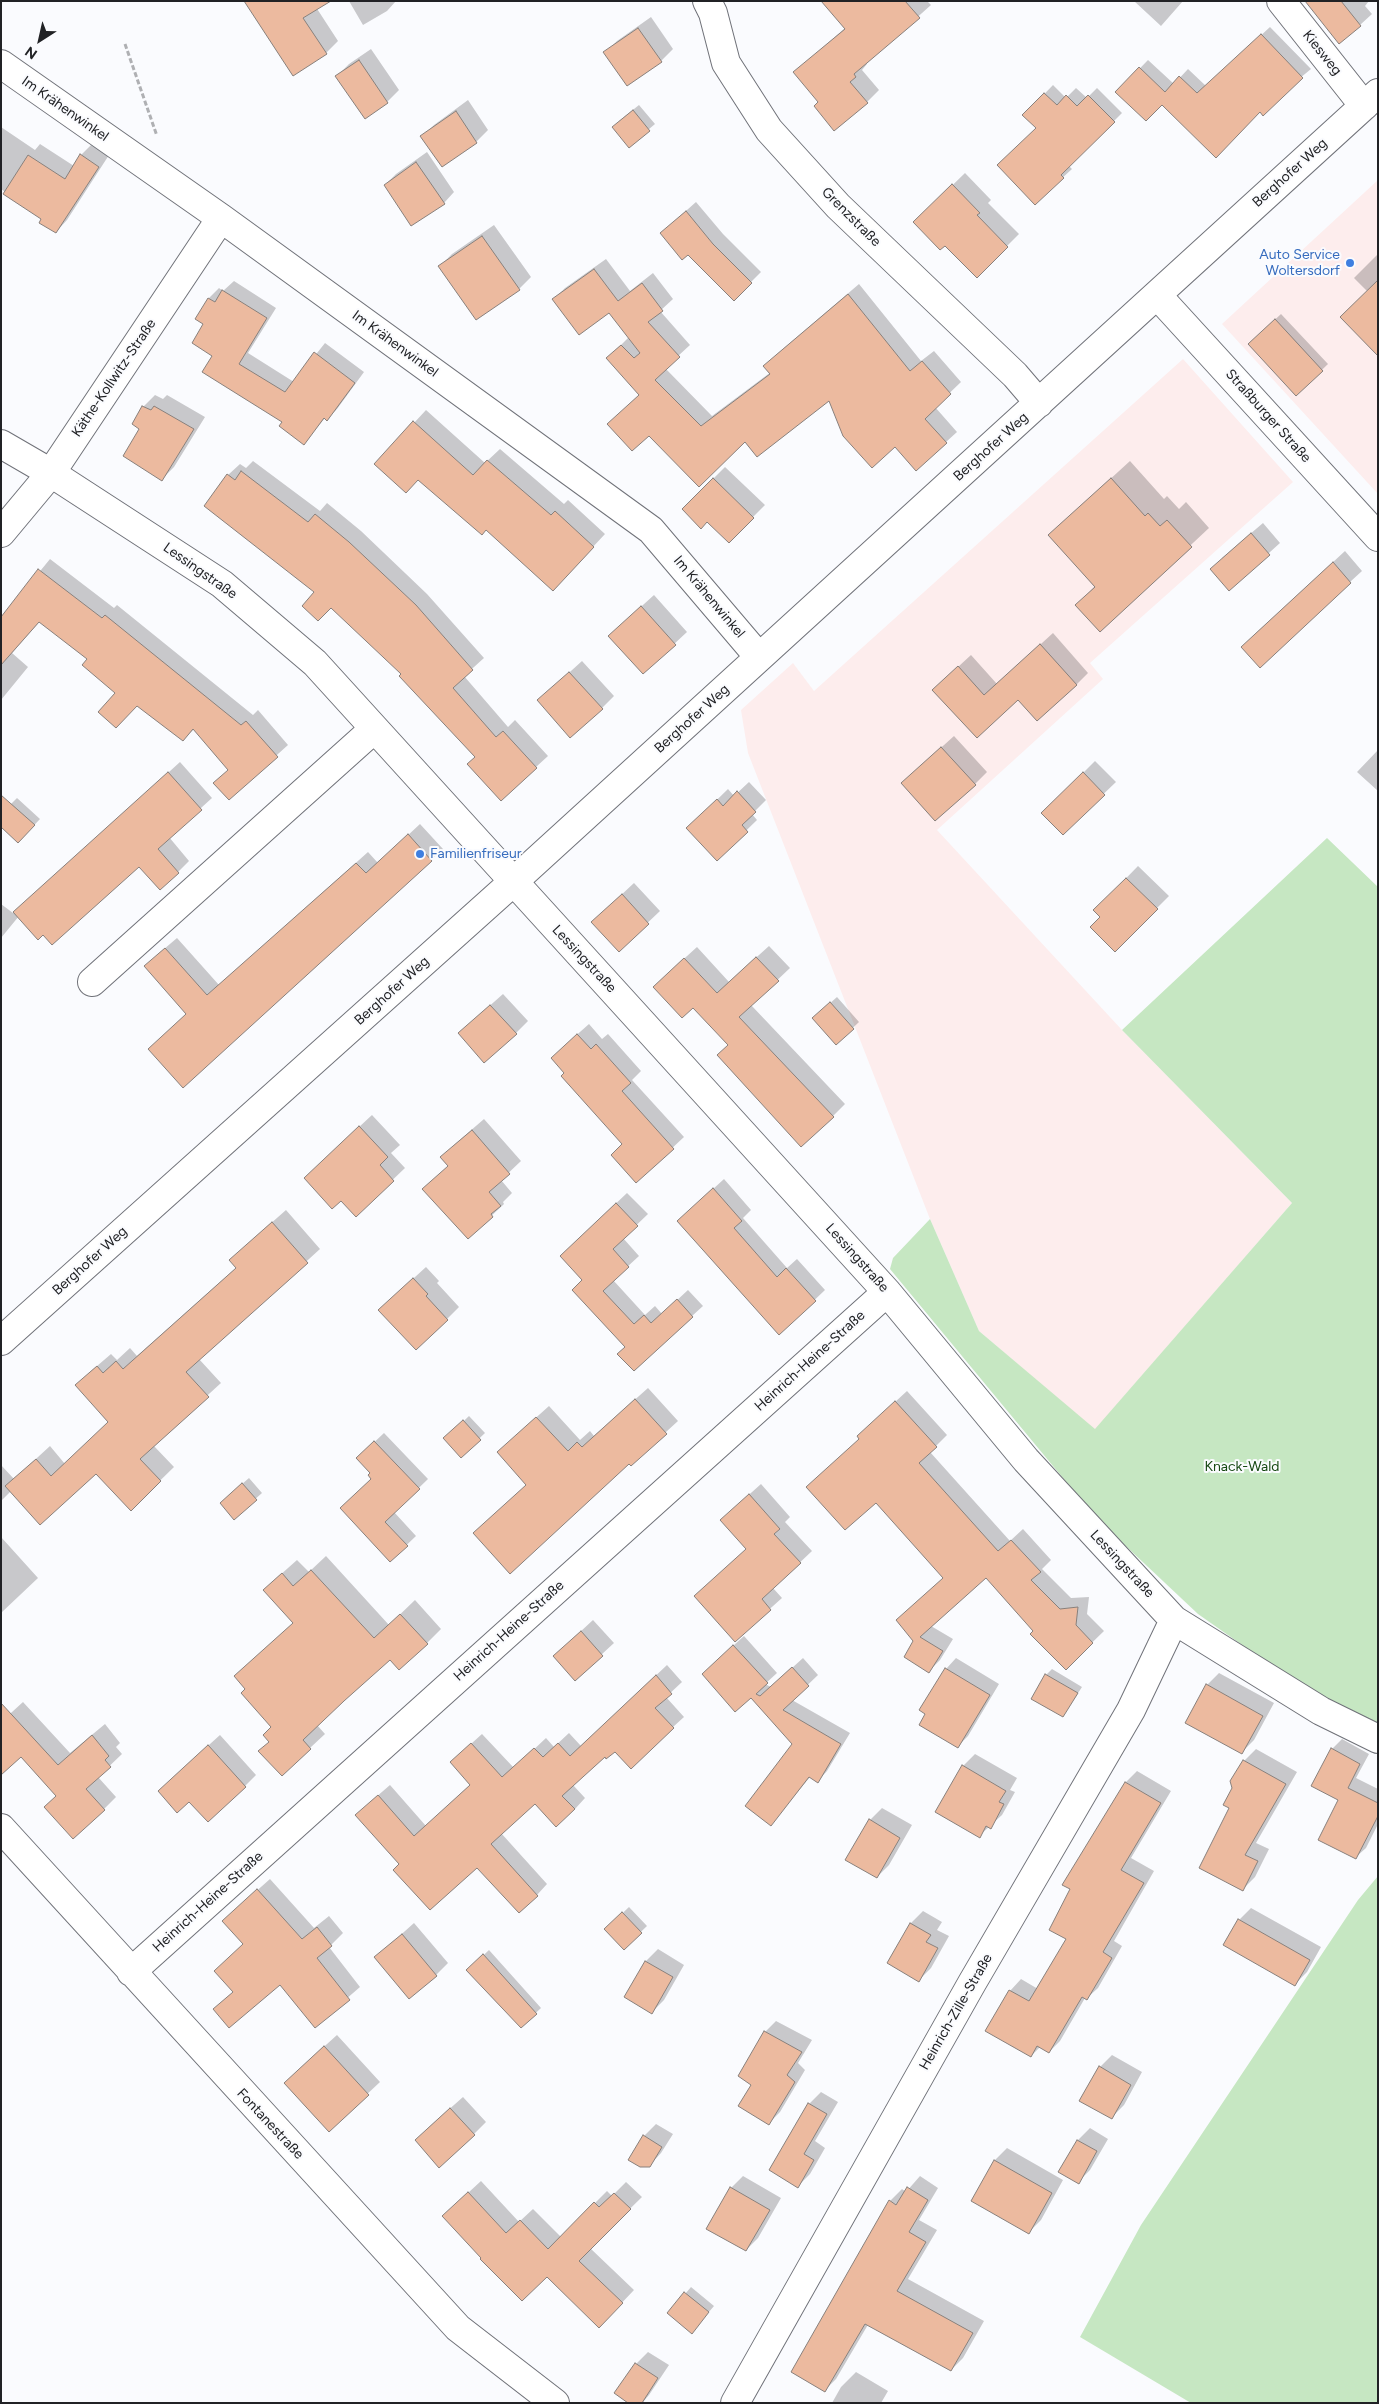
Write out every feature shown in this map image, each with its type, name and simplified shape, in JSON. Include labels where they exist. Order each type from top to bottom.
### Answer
[{"type":"street","name":"Kiesweg","points":[[1280,1],[1371,100]]},
{"type":"street","name":"Grenzstraße","points":[[717,5],[726,63],[769,130],[838,206],[1008,369],[1039,403]]},
{"type":"street","name":"Im Krähenwinkel","points":[[1,64],[221,218],[652,530],[759,658]]},
{"type":"street","name":"Berghofer Weg","points":[[1,1340],[513,882],[1371,100]]},
{"type":"street","name":"Käthe-Kollwitz-Straße","points":[[1,534],[51,473],[221,218]]},
{"type":"street","name":"Straßburger Straße","points":[[1157,296],[1378,536]]},
{"type":"street","name":"Lessingstraße","points":[[1,444],[51,473],[222,584],[315,662],[887,1292],[1026,1460],[1174,1620],[1321,1711],[1378,1739]]},
{"type":"street","points":[[92,982],[374,729]]},
{"type":"street","name":"Heinrich-Heine-Straße","points":[[131,1972],[887,1292]]},
{"type":"street","name":"Heinrich-Zille-Straße","points":[[735,2403],[972,1983],[1131,1710],[1174,1620]]},
{"type":"street","name":"Fontanestraße","points":[[1,1828],[458,2328],[555,2403]]},
{"type":"path","points":[[125,44],[159,142]]},
{"type":"shaded area","points":[[1378,180],[1378,494],[1222,324]]},
{"type":"shaded area","points":[[1183,359],[1293,482],[1090,663],[1103,679],[937,830],[1122,1030],[1292,1203],[1095,1430],[979,1331],[930,1219],[748,753],[741,710],[793,663],[814,691]]},
{"type":"green space","name":"Knack-Wald","points":[[1327,838],[1378,887],[1378,1727],[1302,1687],[1198,1614],[1096,1518],[890,1269],[893,1258],[930,1219],[979,1331],[1095,1429],[1292,1203],[1122,1030]]},
{"type":"green space","points":[[1378,1876],[1378,2403],[1191,2403],[1080,2337],[1141,2225],[1358,1900]]},
{"type":"building","points":[[244,1],[331,1],[303,18],[327,54],[293,76]]},
{"type":"building","points":[[821,1],[905,1],[920,18],[854,74],[856,77],[850,82],[868,103],[834,131],[814,106],[818,102],[793,72],[845,29]]},
{"type":"building","points":[[1305,1],[1341,1],[1361,26],[1339,44]]},
{"type":"building","points":[[638,28],[662,62],[627,86],[603,52]]},
{"type":"building","points":[[1261,34],[1303,78],[1263,116],[1260,112],[1216,158],[1162,105],[1146,121],[1115,92],[1139,67],[1165,92],[1179,76],[1197,93]]},
{"type":"building","points":[[359,60],[388,103],[365,119],[335,76]]},
{"type":"building","points":[[1044,93],[1057,105],[1066,95],[1077,106],[1088,95],[1115,122],[1061,175],[1064,178],[1035,205],[997,165],[1036,128],[1022,115]]},
{"type":"building","points":[[633,110],[650,131],[629,148],[612,127]]},
{"type":"building","points":[[456,111],[477,143],[442,167],[420,136]]},
{"type":"building","points":[[80,154],[99,167],[56,233],[39,223],[41,219],[3,194],[28,155],[65,179]]},
{"type":"building","points":[[416,162],[445,204],[411,226],[384,185]]},
{"type":"building","points":[[952,184],[980,213],[977,215],[1008,247],[977,278],[945,246],[940,250],[913,222]]},
{"type":"building","points":[[686,211],[713,244],[752,283],[734,301],[688,255],[682,260],[660,233]]},
{"type":"building","points":[[482,236],[520,290],[476,320],[438,266]]},
{"type":"building","points":[[594,269],[618,301],[642,283],[663,311],[648,322],[680,357],[655,380],[701,426],[770,374],[763,366],[848,294],[910,371],[922,361],[951,394],[925,419],[947,443],[916,471],[895,447],[872,468],[843,436],[829,401],[757,457],[745,442],[699,487],[649,436],[632,451],[607,424],[639,395],[606,358],[621,345],[634,358],[640,353],[609,313],[579,335],[552,299]]},
{"type":"building","points":[[1378,280],[1378,356],[1340,317]]},
{"type":"building","points":[[222,290],[267,318],[239,364],[285,392],[314,352],[355,383],[327,421],[324,418],[304,445],[279,426],[282,422],[202,372],[212,356],[192,343],[203,324],[195,319],[208,298],[215,302]]},
{"type":"building","points":[[1275,319],[1323,371],[1296,396],[1248,344]]},
{"type":"building","points":[[142,406],[151,410],[154,406],[194,429],[162,481],[123,456],[139,429],[132,424]]},
{"type":"building","points":[[413,421],[473,475],[487,460],[551,515],[555,511],[594,547],[553,591],[486,530],[482,535],[418,480],[406,493],[374,464]]},
{"type":"building","points":[[241,471],[308,522],[315,514],[349,542],[416,605],[473,670],[453,688],[496,737],[503,731],[537,768],[501,801],[467,764],[475,757],[399,676],[401,674],[331,608],[318,621],[302,606],[314,592],[204,506],[227,474],[235,480]]},
{"type":"building","points":[[713,478],[754,518],[729,543],[707,522],[701,529],[682,509]]},
{"type":"building","points":[[1111,478],[1145,516],[1148,513],[1160,526],[1167,520],[1192,547],[1100,632],[1075,605],[1095,587],[1048,535]]},
{"type":"building","points":[[1251,533],[1270,555],[1229,591],[1210,569]]},
{"type":"building","points":[[1333,562],[1351,583],[1260,668],[1241,647]]},
{"type":"building","points":[[38,569],[102,618],[105,615],[241,725],[246,721],[278,757],[229,800],[213,783],[228,770],[193,729],[183,741],[137,706],[116,728],[98,712],[115,693],[82,665],[87,659],[39,622],[1,665],[1,617]]},
{"type":"building","points":[[641,606],[676,645],[643,674],[608,636]]},
{"type":"building","points":[[1040,644],[1077,685],[1037,721],[1018,700],[977,738],[932,690],[958,666],[984,695]]},
{"type":"building","points":[[569,672],[603,709],[570,738],[537,700]]},
{"type":"building","points":[[941,747],[976,785],[935,821],[901,783]]},
{"type":"building","points":[[168,772],[202,810],[158,849],[179,873],[160,890],[139,867],[52,945],[43,935],[38,940],[13,912]]},
{"type":"building","points":[[1083,772],[1105,795],[1063,835],[1041,813]]},
{"type":"building","points":[[737,791],[756,812],[742,825],[748,832],[717,861],[686,828],[717,799],[723,806]]},
{"type":"building","points":[[1,795],[35,825],[18,843],[1,827]]},
{"type":"building","points":[[408,834],[432,861],[183,1088],[148,1049],[186,1014],[144,966],[165,948],[207,995],[356,863],[366,873]]},
{"type":"building","points":[[1126,878],[1158,909],[1115,952],[1090,927],[1100,917],[1093,910]]},
{"type":"building","points":[[622,894],[649,924],[619,952],[591,922]]},
{"type":"building","points":[[756,957],[779,981],[739,1017],[834,1117],[801,1147],[717,1055],[728,1045],[693,1008],[682,1018],[653,987],[684,958],[717,993]]},
{"type":"building","points":[[830,1002],[854,1029],[836,1045],[812,1018]]},
{"type":"building","points":[[490,1005],[517,1034],[484,1063],[458,1033]]},
{"type":"building","points":[[577,1034],[591,1049],[596,1044],[631,1083],[622,1091],[674,1149],[636,1183],[611,1155],[622,1144],[561,1076],[564,1073],[551,1058]]},
{"type":"building","points":[[359,1126],[388,1157],[380,1165],[394,1181],[356,1217],[341,1201],[332,1209],[304,1178]]},
{"type":"building","points":[[472,1130],[510,1174],[489,1192],[501,1206],[491,1214],[493,1217],[468,1239],[422,1189],[448,1166],[440,1157]]},
{"type":"building","points":[[713,1188],[742,1221],[734,1228],[777,1277],[786,1268],[816,1301],[779,1335],[677,1221]]},
{"type":"building","points":[[616,1203],[638,1226],[613,1249],[629,1267],[603,1291],[634,1324],[644,1315],[651,1323],[677,1299],[693,1317],[634,1371],[617,1354],[625,1347],[572,1290],[582,1280],[560,1256]]},
{"type":"building","points":[[272,1222],[308,1263],[186,1372],[209,1397],[140,1459],[161,1481],[131,1511],[96,1474],[40,1525],[5,1486],[36,1459],[51,1476],[108,1422],[75,1385],[97,1366],[103,1373],[116,1361],[123,1369],[236,1268],[229,1260]]},
{"type":"building","points":[[413,1278],[428,1294],[426,1296],[448,1320],[416,1350],[378,1310]]},
{"type":"building","points":[[635,1399],[667,1434],[631,1466],[629,1464],[510,1574],[473,1533],[526,1485],[497,1452],[536,1417],[568,1451],[577,1442],[582,1447]]},
{"type":"building","points":[[895,1401],[937,1447],[919,1463],[998,1551],[1011,1540],[1041,1572],[1031,1580],[1060,1609],[1078,1607],[1076,1625],[1093,1643],[1066,1670],[1030,1634],[1033,1631],[986,1578],[920,1637],[943,1651],[929,1673],[904,1657],[913,1641],[896,1620],[943,1578],[876,1503],[845,1530],[806,1487],[859,1439],[857,1436]]},
{"type":"building","points":[[463,1420],[481,1440],[461,1458],[443,1438]]},
{"type":"building","points":[[374,1441],[420,1489],[385,1522],[408,1546],[390,1562],[340,1508],[371,1479],[368,1475],[370,1473],[356,1458]]},
{"type":"building","points":[[242,1483],[257,1500],[234,1520],[220,1503]]},
{"type":"building","points":[[749,1494],[780,1529],[774,1534],[801,1563],[762,1599],[771,1610],[735,1642],[694,1596],[746,1549],[720,1520]]},
{"type":"building","points":[[311,1570],[374,1638],[400,1614],[428,1644],[399,1670],[390,1660],[344,1701],[303,1740],[311,1749],[282,1776],[258,1751],[269,1742],[263,1735],[271,1727],[241,1693],[245,1689],[234,1676],[293,1623],[263,1590],[282,1573],[293,1586]]},
{"type":"building","points":[[581,1631],[603,1656],[575,1681],[553,1656]]},
{"type":"building","points":[[733,1645],[768,1683],[756,1694],[760,1696],[792,1667],[809,1686],[783,1710],[841,1744],[818,1783],[809,1777],[771,1826],[745,1806],[792,1744],[751,1698],[735,1712],[702,1674]]},
{"type":"building","points":[[945,1668],[990,1695],[958,1748],[919,1725],[925,1714],[919,1710]]},
{"type":"building","points":[[1045,1674],[1078,1693],[1063,1717],[1031,1699]]},
{"type":"building","points":[[656,1675],[672,1694],[655,1708],[674,1728],[631,1769],[615,1752],[606,1759],[605,1757],[562,1796],[575,1809],[556,1827],[535,1804],[491,1844],[538,1896],[519,1913],[477,1868],[430,1910],[393,1870],[399,1864],[355,1815],[378,1795],[414,1836],[470,1785],[450,1762],[471,1743],[502,1777],[534,1748],[543,1757],[558,1743],[570,1756]]},
{"type":"building","points":[[1206,1684],[1263,1716],[1242,1754],[1185,1723]]},
{"type":"building","points":[[1,1703],[58,1765],[92,1735],[109,1756],[105,1760],[111,1767],[86,1789],[105,1810],[73,1839],[44,1807],[56,1796],[21,1757],[1,1775]]},
{"type":"building","points":[[208,1745],[246,1787],[208,1822],[189,1802],[177,1813],[158,1791]]},
{"type":"building","points":[[1331,1748],[1360,1764],[1348,1788],[1378,1803],[1378,1816],[1356,1859],[1318,1840],[1338,1800],[1311,1786]]},
{"type":"building","points":[[1243,1760],[1286,1784],[1245,1855],[1258,1861],[1243,1891],[1199,1868],[1229,1808],[1223,1805],[1232,1788],[1230,1781]]},
{"type":"building","points":[[962,1765],[1006,1791],[999,1802],[1004,1804],[991,1829],[986,1826],[980,1838],[935,1812]]},
{"type":"building","points":[[1125,1782],[1161,1803],[1121,1870],[1144,1883],[1103,1952],[1112,1958],[1087,2000],[1082,1997],[1049,2053],[1037,2046],[1031,2057],[985,2031],[1009,1990],[1029,2001],[1066,1939],[1049,1930],[1070,1889],[1062,1885]]},
{"type":"building","points":[[869,1819],[900,1838],[877,1878],[845,1860]]},
{"type":"building","points":[[257,1889],[302,1939],[317,1927],[332,1946],[317,1958],[350,2000],[315,2028],[280,1985],[229,2028],[213,2009],[233,1992],[214,1971],[243,1944],[222,1921]]},
{"type":"building","points":[[622,1912],[642,1933],[624,1950],[604,1929]]},
{"type":"building","points":[[1238,1919],[1310,1960],[1295,1986],[1223,1945]]},
{"type":"building","points":[[910,1923],[931,1935],[926,1942],[938,1948],[919,1982],[887,1963]]},
{"type":"building","points":[[402,1934],[437,1976],[409,1999],[374,1957]]},
{"type":"building","points":[[483,1954],[537,2014],[521,2028],[466,1970]]},
{"type":"building","points":[[645,1961],[673,1977],[652,2014],[624,1997]]},
{"type":"building","points":[[764,2031],[802,2052],[787,2075],[795,2082],[769,2125],[738,2106],[751,2085],[738,2076]]},
{"type":"building","points":[[324,2046],[369,2095],[329,2132],[284,2083]]},
{"type":"building","points":[[1099,2066],[1131,2085],[1112,2119],[1079,2101]]},
{"type":"building","points":[[808,2103],[827,2114],[804,2154],[814,2160],[798,2188],[769,2170]]},
{"type":"building","points":[[450,2108],[475,2135],[439,2168],[415,2140]]},
{"type":"building","points":[[643,2135],[662,2147],[650,2167],[640,2167],[628,2160]]},
{"type":"building","points":[[1077,2140],[1097,2151],[1079,2184],[1058,2172]]},
{"type":"building","points":[[994,2160],[1052,2193],[1029,2234],[971,2201]]},
{"type":"building","points":[[730,2187],[770,2210],[746,2251],[706,2229]]},
{"type":"building","points":[[907,2187],[928,2200],[909,2232],[926,2242],[897,2291],[973,2333],[951,2371],[865,2324],[825,2392],[791,2372],[889,2200],[896,2205]]},
{"type":"building","points":[[468,2192],[506,2233],[520,2220],[548,2249],[594,2202],[599,2207],[614,2193],[631,2209],[579,2261],[623,2303],[599,2328],[547,2277],[522,2301],[480,2259],[442,2216]]},
{"type":"building","points":[[684,2292],[709,2312],[692,2334],[667,2313]]},
{"type":"building","points":[[635,2363],[658,2378],[642,2403],[628,2403],[614,2393]]},
{"type":"place","name":"Auto Service Woltersdorf","points":[[1350,263]]},
{"type":"place","name":"Familienfriseur","points":[[420,854]]}]
